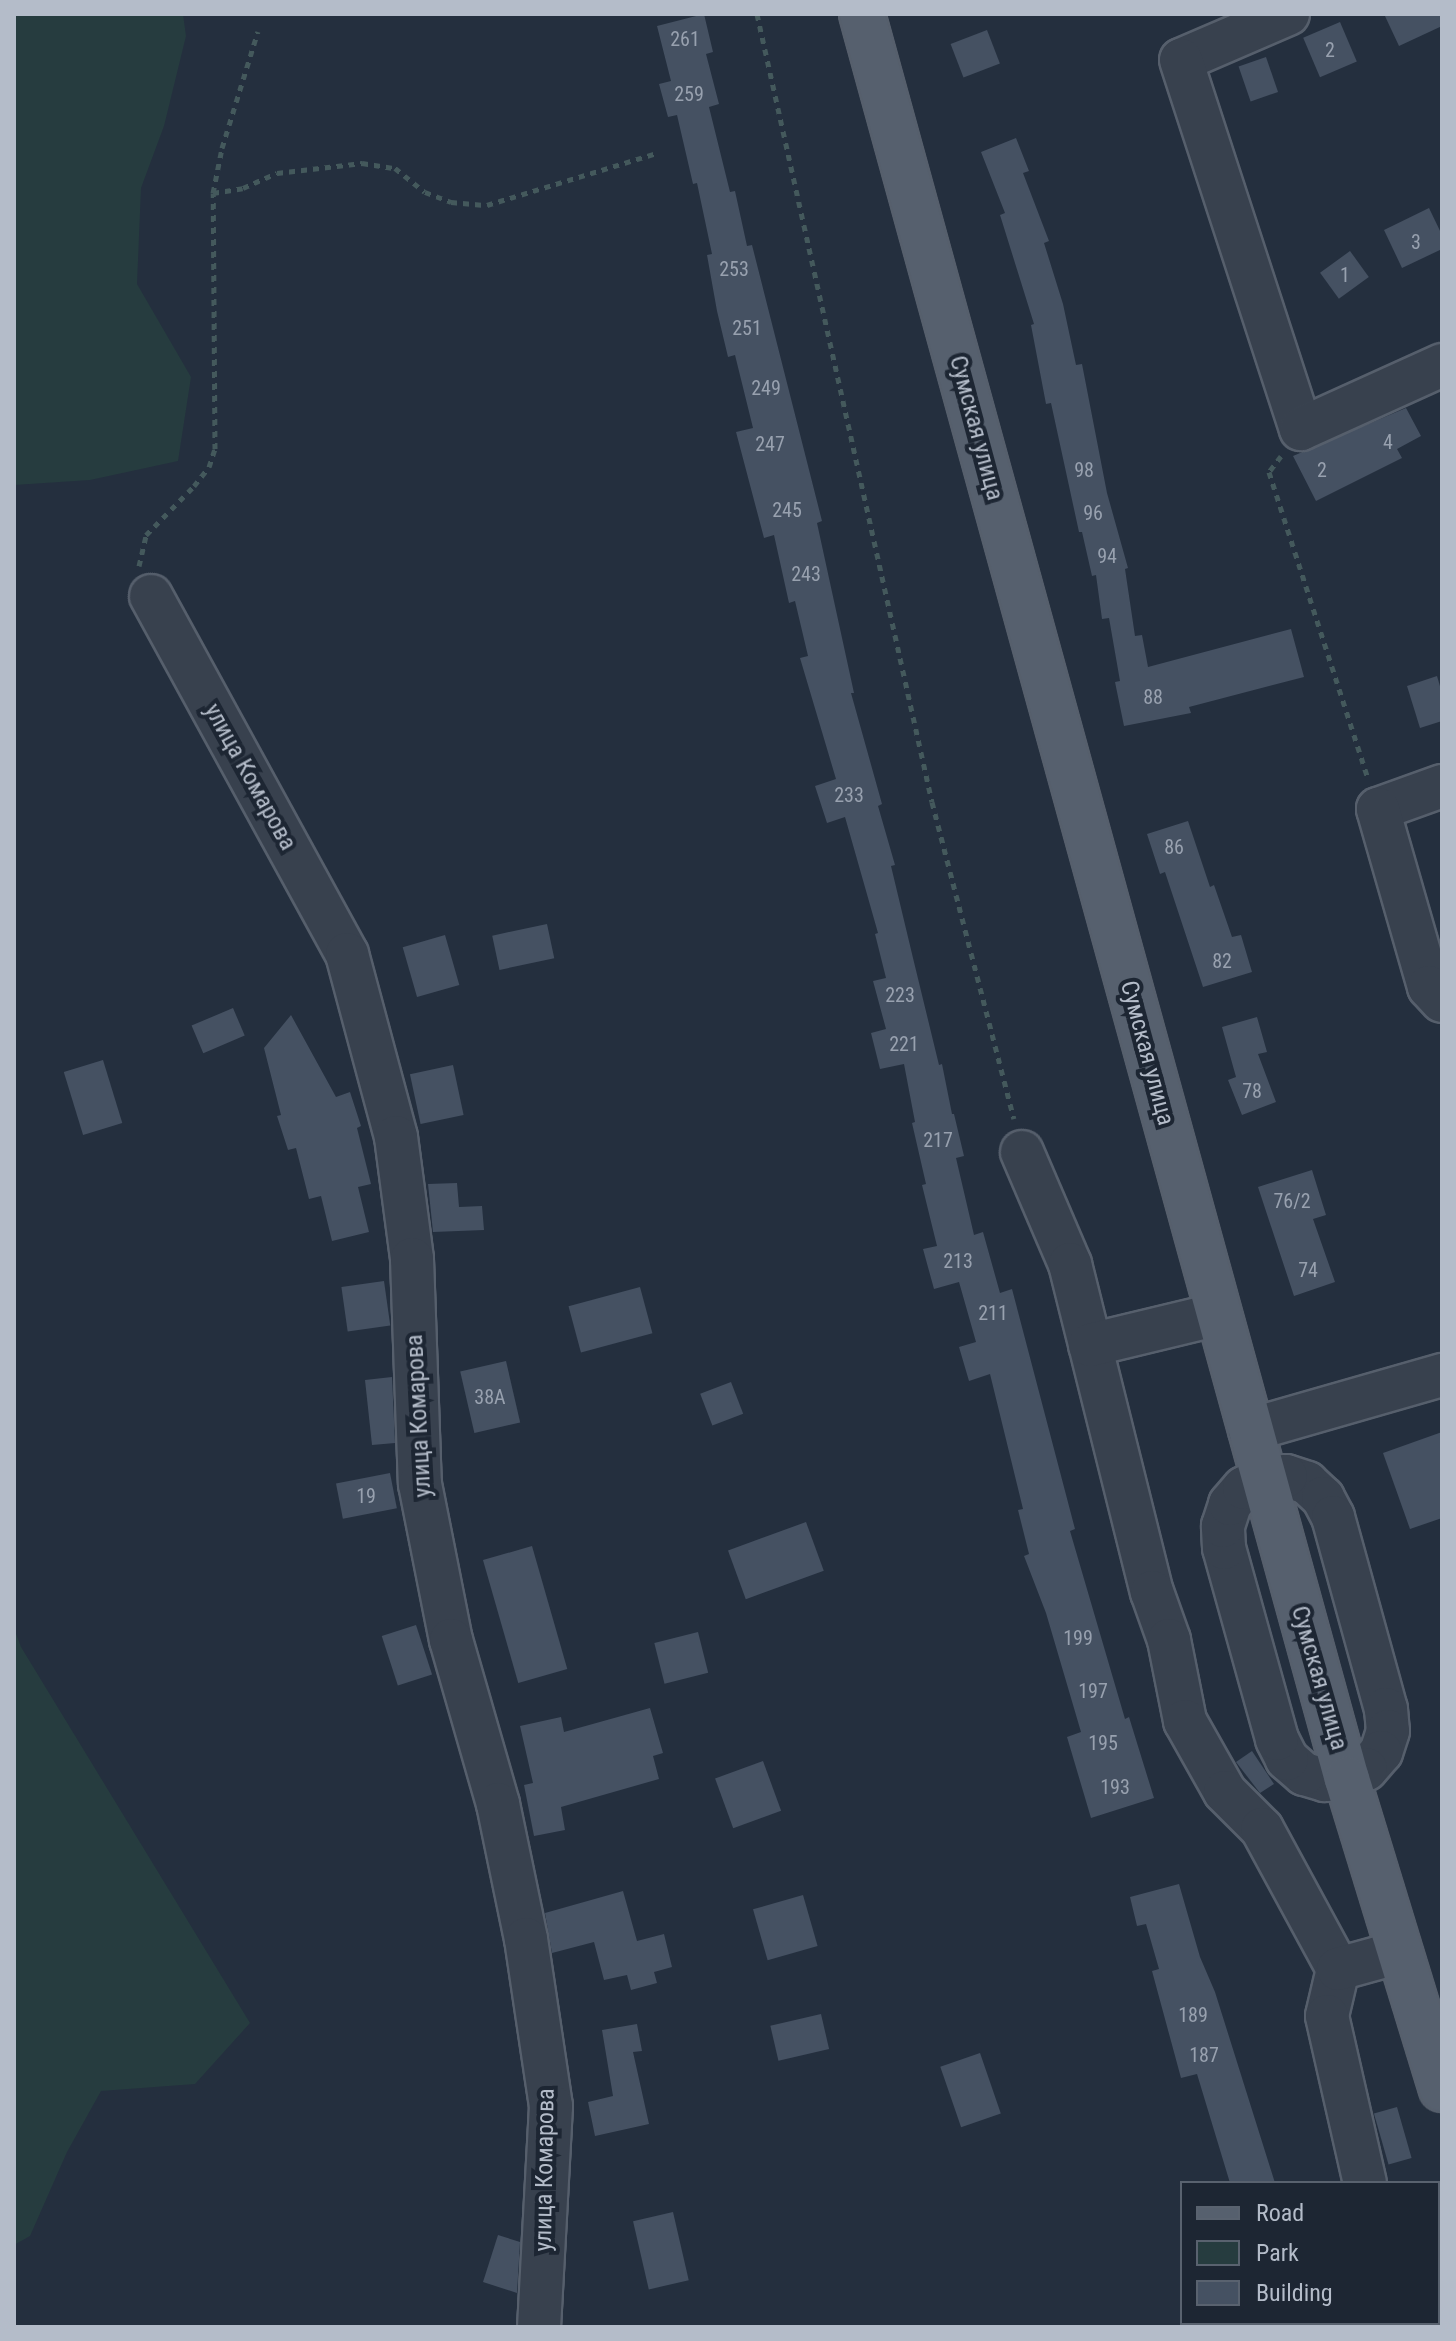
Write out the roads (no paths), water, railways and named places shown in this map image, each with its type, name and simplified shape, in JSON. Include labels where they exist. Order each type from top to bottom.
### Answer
[{"type":"main road","name":"Сумская улица","points":[[862,14],[1347,1779],[1442,2089]]},
{"type":"street","points":[[1288,14],[1181,60],[1301,429],[1442,365]]},
{"type":"street","name":"улица Комарова","points":[[151,596],[347,954],[396,1137],[412,1259],[420,1484],[451,1640],[502,1819],[526,1939],[551,2106],[539,2327]]},
{"type":"street","points":[[1442,786],[1378,809],[1429,987],[1442,1001]]},
{"type":"street","points":[[1022,1152],[1070,1264],[1152,1592],[1169,1640],[1185,1721],[1225,1792],[1262,1829],[1338,1969],[1327,2016],[1365,2181]]},
{"type":"street","points":[[1090,1345],[1219,1314]]},
{"type":"street","points":[[1250,1430],[1442,1375]]},
{"type":"street","points":[[1338,1969],[1400,1952]]}]
